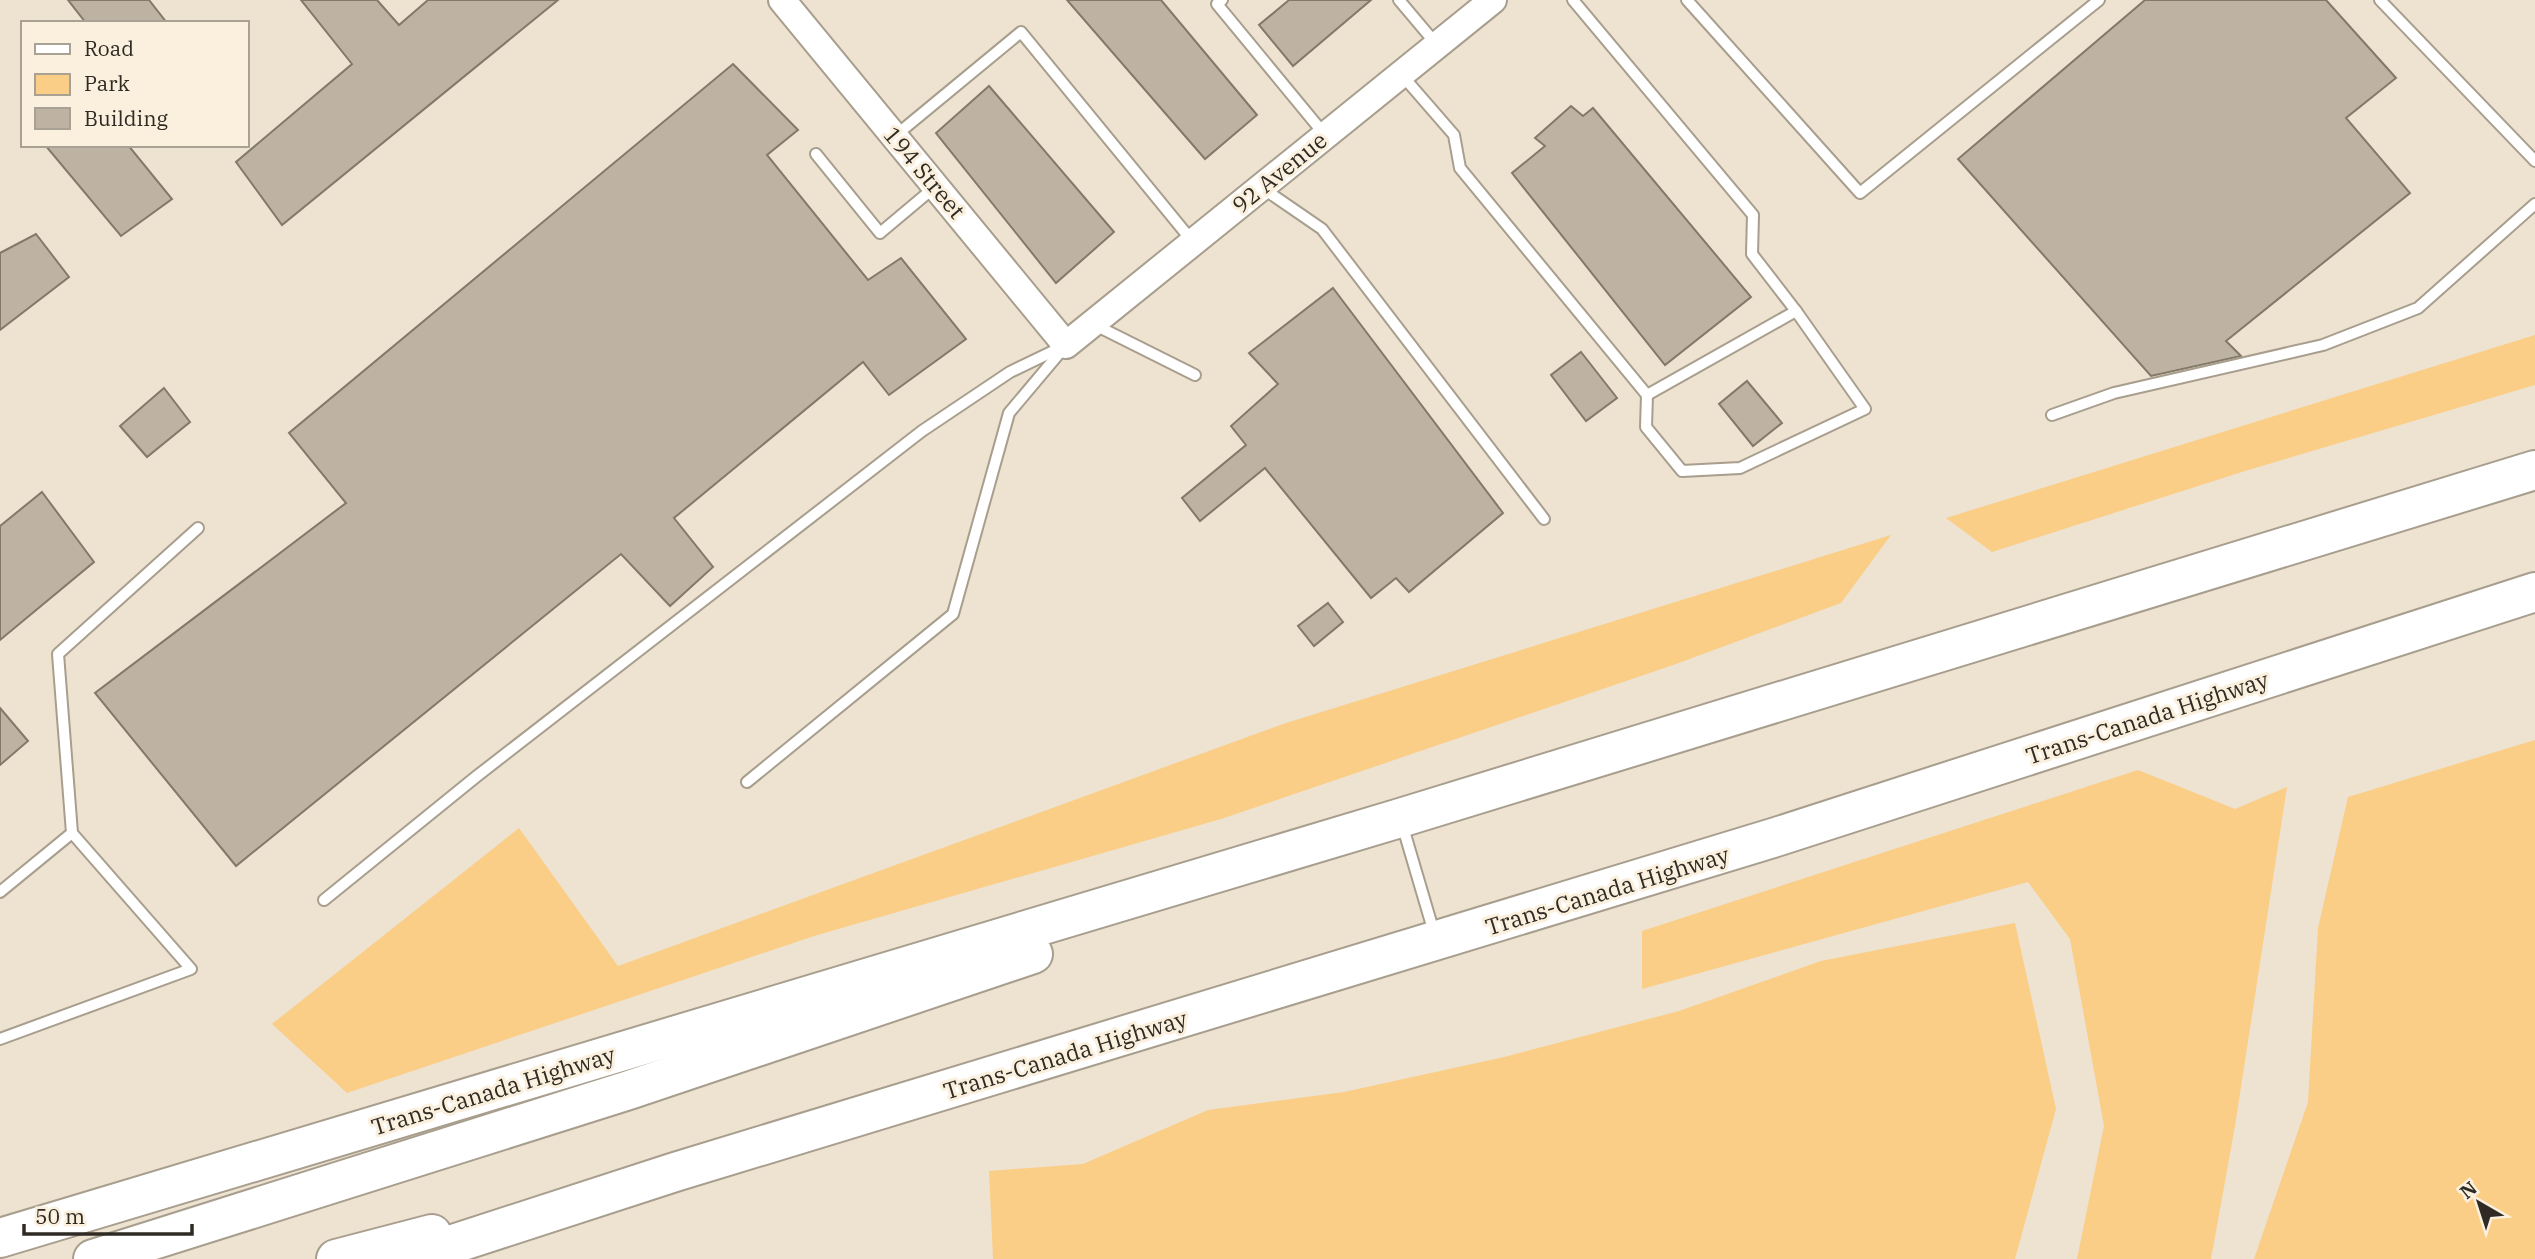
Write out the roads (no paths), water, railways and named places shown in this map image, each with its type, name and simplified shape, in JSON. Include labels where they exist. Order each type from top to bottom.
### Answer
[{"type":"highway","name":"Trans-Canada Highway","points":[[0,1238],[1400,818],[2535,470]]},
{"type":"highway","name":"Trans-Canada Highway","points":[[407,1259],[675,1172],[1776,837],[2535,592]]},
{"type":"highway","name":"Trans-Canada Highway","points":[[93,1259],[629,1090],[1038,952],[1349,833]]},
{"type":"highway","name":"Trans-Canada Highway","points":[[336,1259],[675,1172]]},
{"type":"street","name":"194 Street","points":[[782,0],[1066,345]]},
{"type":"street","name":"92 Avenue","points":[[1066,345],[1493,0]]},
{"type":"lane","points":[[1222,0],[1217,4],[1325,135]]},
{"type":"lane","points":[[1399,0],[1437,45]]},
{"type":"lane","points":[[1401,74],[1454,135],[1460,168],[1647,395],[1646,427],[1682,471],[1740,468],[1865,408],[1752,254],[1753,215],[1573,0]]},
{"type":"lane","points":[[1687,0],[1860,193],[2099,0]]},
{"type":"lane","points":[[2380,0],[2535,161]]},
{"type":"lane","points":[[895,136],[1021,32],[1193,242]]},
{"type":"lane","points":[[816,154],[880,233],[936,186]]},
{"type":"lane","points":[[1261,187],[1322,229],[1544,519]]},
{"type":"lane","points":[[2052,415],[2114,393],[2323,345],[2418,308],[2535,204]]},
{"type":"lane","points":[[1647,395],[1796,311]]},
{"type":"lane","points":[[1092,324],[1195,375]]},
{"type":"lane","points":[[747,782],[953,614],[1009,413],[1066,345]]},
{"type":"lane","points":[[324,900],[477,776],[922,431],[1010,372],[1066,345]]},
{"type":"lane","points":[[0,1039],[191,969],[72,833],[58,654],[198,528]]},
{"type":"lane","points":[[1400,818],[1437,942]]},
{"type":"lane","points":[[0,892],[72,833]]}]
